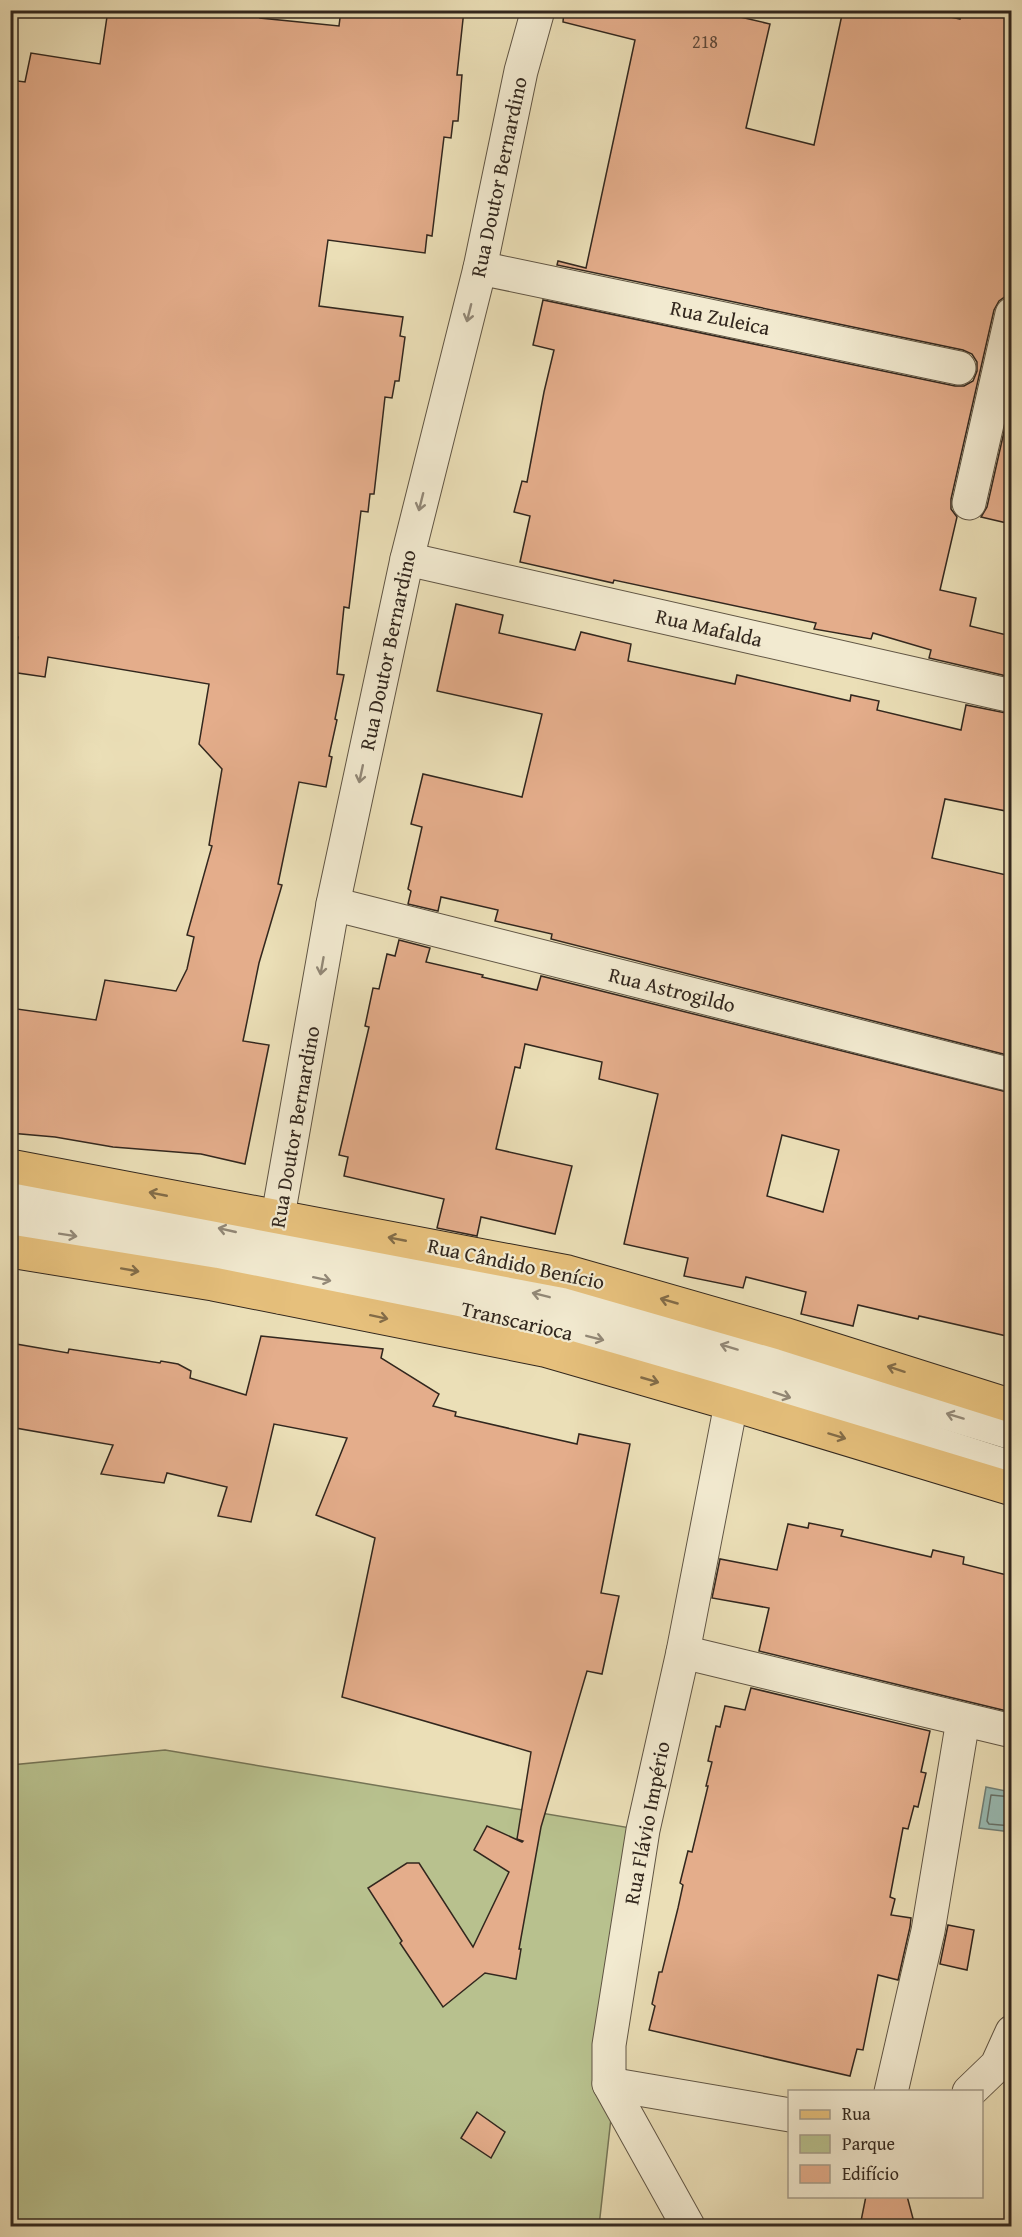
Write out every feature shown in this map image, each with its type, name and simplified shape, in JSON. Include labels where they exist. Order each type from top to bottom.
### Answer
[{"type":"main road","name":"Rua Cândido Benício","points":[[10,1166],[278,1256],[544,1350],[1011,1489]]},
{"type":"main road","name":"Rua Cândido Benício","points":[[10,1251],[278,1256],[568,1272],[784,1334],[1011,1406]]},
{"type":"street","name":"Rua Doutor Bernardino","points":[[278,1256],[333,904],[407,559],[480,268],[521,71],[538,10]]},
{"type":"street","name":"Rua Zuleica","points":[[480,268],[959,368]]},
{"type":"street","points":[[969,503],[1011,314]]},
{"type":"street","name":"Rua Mafalda","points":[[407,559],[1011,696]]},
{"type":"street","name":"Rua Astrogildo","points":[[333,904],[1011,1075]]},
{"type":"street","name":"Transcarioca","points":[[10,1196],[221,1229],[278,1256],[647,1351],[1011,1468]]},
{"type":"street","name":"Transcarioca","points":[[10,1226],[217,1258],[278,1256],[514,1288],[634,1318],[1011,1433]]},
{"type":"street","name":"Rua Flávio Império","points":[[688,2226],[609,2084],[609,2045],[643,1830],[683,1652],[730,1404]]},
{"type":"street","points":[[683,1652],[1011,1731]]},
{"type":"street","points":[[891,2090],[928,1931],[963,1720]]},
{"type":"street","points":[[970,2090],[998,2065],[1011,2032]]},
{"type":"street","points":[[609,2084],[788,2115]]},
{"type":"green space","points":[[165,1750],[643,1830],[599,2226],[11,2226],[11,1765]]},
{"type":"water","points":[[986,1787],[1011,1792],[1011,1832],[979,1828]]},
{"type":"building","points":[[108,10],[261,10],[260,18],[339,26],[341,10],[464,10],[457,75],[462,75],[458,121],[453,121],[451,138],[444,137],[432,236],[427,235],[425,253],[328,240],[319,306],[403,317],[400,336],[405,337],[399,381],[395,381],[392,398],[385,397],[374,494],[370,494],[368,512],[361,511],[349,608],[344,607],[337,674],[344,675],[329,756],[332,757],[326,787],[299,782],[278,884],[282,885],[259,963],[243,1041],[269,1045],[245,1164],[201,1154],[113,1147],[55,1137],[10,1133],[10,1008],[96,1020],[105,980],[176,991],[187,969],[194,937],[187,935],[212,846],[209,845],[222,769],[199,744],[209,684],[48,657],[45,677],[11,672],[18,637],[10,635],[10,80],[25,82],[31,53],[100,64]]},
{"type":"building","points":[[564,10],[710,10],[770,24],[746,128],[814,145],[843,10],[920,10],[960,19],[962,10],[972,10],[1011,19],[1011,296],[1006,296],[999,301],[994,310],[951,499],[951,509],[957,517],[940,590],[976,598],[970,626],[1011,636],[1011,677],[929,658],[931,650],[873,633],[871,639],[814,629],[816,623],[520,562],[530,516],[514,512],[522,481],[527,482],[554,350],[533,345],[543,300],[955,386],[964,386],[973,381],[977,371],[977,362],[972,354],[963,350],[557,265],[558,261],[586,268],[635,40],[563,22]]},
{"type":"building","points":[[1011,401],[1011,524],[981,517],[987,507]]},
{"type":"building","points":[[456,604],[503,615],[499,633],[575,650],[581,632],[631,644],[628,661],[735,684],[737,675],[850,701],[851,695],[879,701],[877,710],[961,730],[966,705],[1011,714],[1011,812],[945,799],[932,858],[1011,876],[1011,1056],[551,939],[552,934],[495,921],[498,910],[441,897],[438,911],[408,904],[411,891],[408,889],[422,827],[411,824],[423,774],[522,797],[542,714],[437,691]]},
{"type":"building","points":[[399,940],[430,948],[426,962],[483,975],[482,977],[537,990],[541,976],[1011,1093],[1011,1337],[858,1305],[853,1326],[801,1314],[806,1292],[746,1277],[743,1288],[684,1276],[688,1258],[624,1244],[658,1094],[599,1079],[602,1062],[525,1044],[520,1068],[515,1067],[496,1149],[572,1166],[555,1234],[481,1217],[477,1236],[437,1228],[444,1199],[344,1176],[348,1157],[339,1155],[369,1027],[365,1026],[373,988],[379,989],[387,954],[395,956]],"holes":[[[782,1135],[839,1150],[823,1212],[767,1196]]]},
{"type":"building","points":[[261,1336],[383,1349],[381,1358],[439,1394],[433,1406],[456,1412],[455,1416],[577,1444],[579,1434],[630,1444],[601,1593],[619,1596],[602,1674],[587,1671],[541,1827],[519,1949],[521,1949],[516,1979],[485,1973],[443,2007],[400,1943],[402,1941],[368,1888],[407,1863],[419,1863],[473,1947],[509,1872],[474,1850],[487,1826],[522,1842],[523,1841],[517,1839],[531,1752],[342,1697],[375,1538],[316,1515],[347,1438],[274,1424],[251,1522],[218,1516],[227,1487],[167,1473],[164,1483],[101,1474],[113,1445],[10,1427],[10,1343],[68,1353],[69,1349],[178,1364],[191,1371],[190,1378],[246,1395]]},
{"type":"building","points":[[809,1523],[843,1530],[841,1536],[931,1557],[933,1550],[964,1557],[963,1564],[1011,1576],[1011,1712],[759,1651],[769,1608],[712,1598],[720,1559],[777,1570],[788,1524],[808,1528]]},
{"type":"building","points":[[751,1688],[930,1731],[921,1772],[926,1773],[918,1807],[914,1806],[908,1829],[903,1828],[890,1897],[895,1899],[891,1915],[911,1918],[898,1980],[878,1975],[863,2050],[857,2049],[850,2076],[649,2030],[655,2006],[652,2004],[659,1972],[662,1972],[683,1885],[680,1883],[688,1851],[692,1852],[708,1786],[706,1786],[712,1762],[708,1761],[716,1726],[720,1727],[725,1706],[745,1710]]},
{"type":"building","points":[[948,1925],[974,1930],[967,1970],[940,1964]]},
{"type":"building","points":[[477,2112],[505,2132],[491,2158],[461,2138]]},
{"type":"building","points":[[866,2198],[908,2198],[915,2226],[860,2226]]}]
